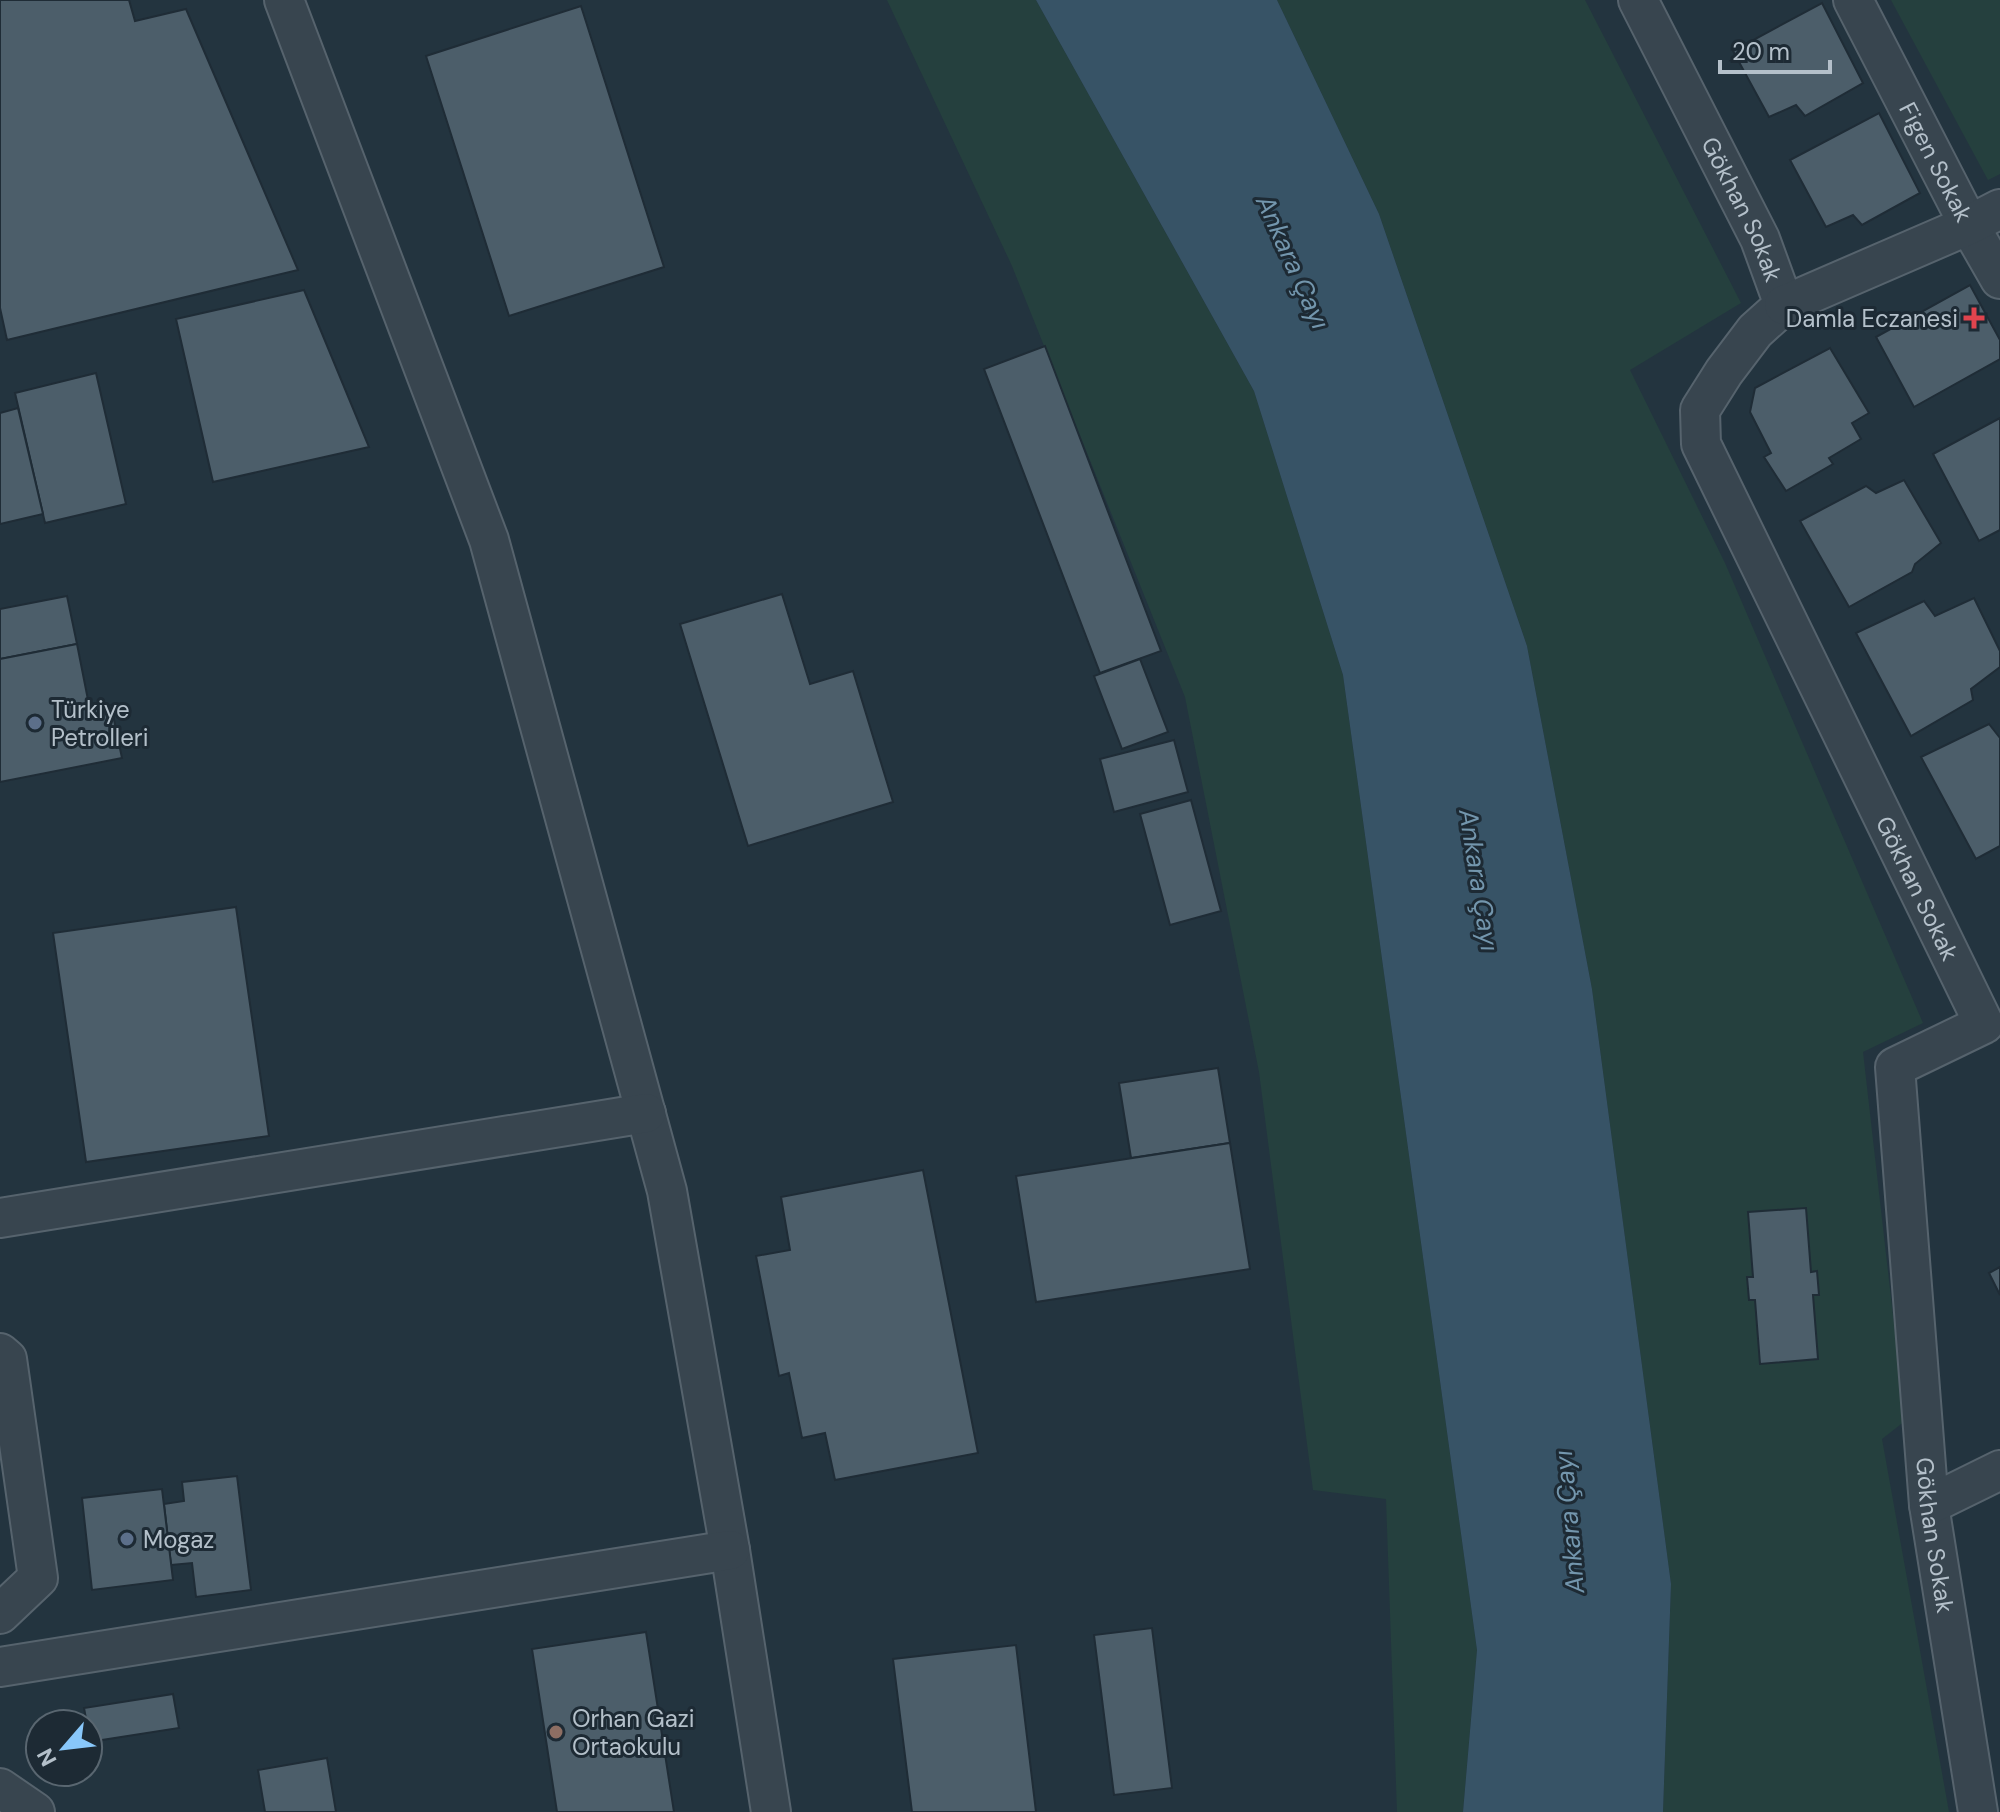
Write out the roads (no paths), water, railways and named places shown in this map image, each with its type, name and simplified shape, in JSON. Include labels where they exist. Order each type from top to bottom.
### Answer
[{"type":"street","points":[[284,0],[489,540],[667,1191],[730,1550],[771,1812]]},
{"type":"street","name":"Gökhan Sokak","points":[[1638,0],[1760,239],[1784,305],[1755,331],[1700,410],[1701,444],[1992,1021],[1895,1067],[1929,1505],[1978,1812]]},
{"type":"street","name":"Figen Sokak","points":[[1853,0],[1984,217],[2000,279]]},
{"type":"street","points":[[1784,305],[1984,217]]},
{"type":"street","points":[[0,1218],[646,1113]]},
{"type":"street","points":[[0,1353],[7,1359],[38,1578],[0,1614]]},
{"type":"street","points":[[1929,1505],[2000,1470]]},
{"type":"street","points":[[0,1667],[730,1550]]},
{"type":"street","points":[[0,1788],[35,1812]]},
{"type":"water","name":"Ankara Çayı","points":[[1036,0],[1277,0],[1379,214],[1527,646],[1592,989],[1671,1584],[1663,1812],[1463,1812],[1477,1650],[1343,675],[1254,391]]},
{"type":"place","name":"Damla Eczanesi","points":[[1974,318]]},
{"type":"place","name":"Türkiye Petrolleri","points":[[35,723]]},
{"type":"place","name":"Mogaz","points":[[127,1539]]},
{"type":"place","name":"Orhan Gazi Ortaokulu","points":[[556,1732]]}]
